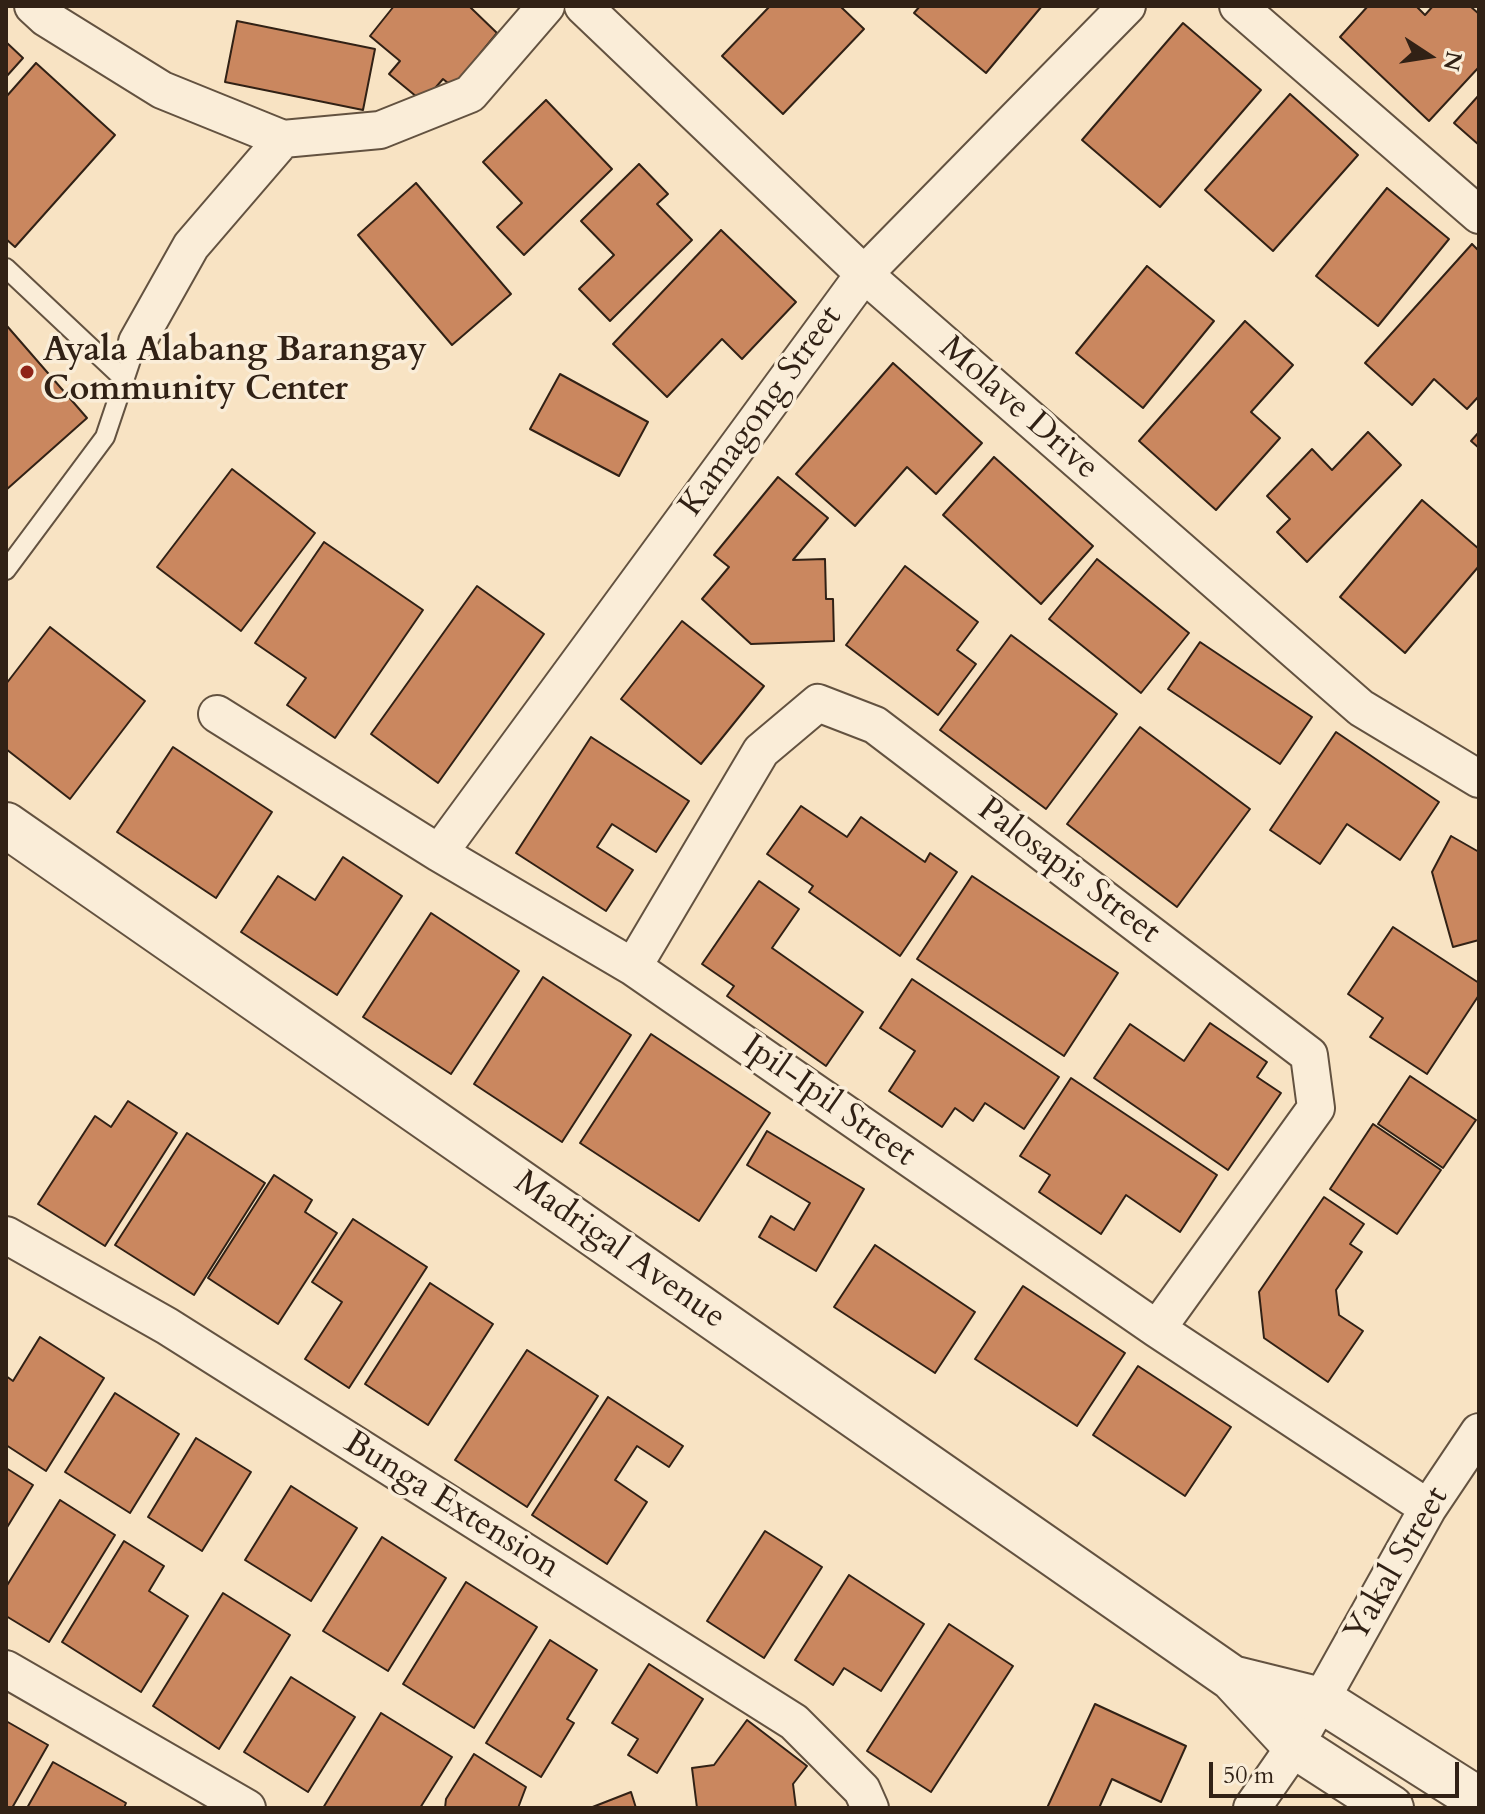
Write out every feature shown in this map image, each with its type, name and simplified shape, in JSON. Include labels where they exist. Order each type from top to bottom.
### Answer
[{"type":"street","points":[[33,6],[46,18],[162,90],[283,139],[380,130],[470,94],[546,6]]},
{"type":"street","name":"Molave Drive","points":[[583,6],[864,274],[1361,708],[1479,779]]},
{"type":"street","name":"Kamagong Street","points":[[439,853],[864,274],[1127,6]]},
{"type":"street","points":[[1238,6],[1479,215]]},
{"type":"street","points":[[137,342],[191,246],[283,139]]},
{"type":"street","name":"Palosapis Street","points":[[633,967],[761,751],[818,703],[875,725],[1309,1055],[1316,1108],[1157,1329]]},
{"type":"street","name":"Ipil-Ipil Street","points":[[217,714],[439,853],[633,967],[1157,1329],[1428,1508]]},
{"type":"street","name":"Madrigal Avenue","points":[[6,825],[1232,1678],[1295,1746],[1391,1808]]},
{"type":"street","name":"Bunga Extension","points":[[6,1235],[167,1326],[794,1722],[862,1790],[870,1808]]},
{"type":"street","name":"Yakal Street","points":[[1252,1808],[1295,1746],[1428,1508],[1479,1432]]},
{"type":"street","points":[[6,1669],[247,1808]]},
{"type":"street","name":"Madrigal Avenue","points":[[1232,1678],[1321,1700],[1479,1800]]},
{"type":"lane","points":[[6,268],[125,380]]},
{"type":"lane","points":[[6,570],[105,437],[137,342]]},
{"type":"building","points":[[394,6],[469,6],[497,33],[453,87],[443,79],[423,102],[389,74],[400,61],[370,36]]},
{"type":"building","points":[[770,6],[840,6],[864,29],[783,114],[722,56]]},
{"type":"building","points":[[920,6],[1042,6],[986,73],[914,13]]},
{"type":"building","points":[[1368,6],[1416,6],[1425,15],[1433,6],[1470,6],[1479,14],[1479,67],[1429,121],[1340,37]]},
{"type":"building","points":[[237,21],[375,49],[363,110],[225,82]]},
{"type":"building","points":[[1183,23],[1261,90],[1160,207],[1082,140]]},
{"type":"building","points":[[6,42],[23,58],[6,77]]},
{"type":"building","points":[[36,63],[115,135],[15,247],[6,239],[6,97]]},
{"type":"building","points":[[1290,94],[1358,155],[1273,251],[1205,190]]},
{"type":"building","points":[[1479,95],[1479,145],[1454,123]]},
{"type":"building","points":[[546,100],[612,169],[524,255],[497,227],[522,203],[483,162]]},
{"type":"building","points":[[639,164],[668,194],[657,204],[692,240],[610,321],[579,289],[614,255],[581,221]]},
{"type":"building","points":[[416,183],[511,294],[452,345],[358,235]]},
{"type":"building","points":[[1387,188],[1449,239],[1378,326],[1316,276]]},
{"type":"building","points":[[721,230],[796,302],[742,359],[722,339],[667,397],[613,344]]},
{"type":"building","points":[[1472,244],[1479,251],[1479,396],[1467,409],[1434,379],[1412,405],[1365,363]]},
{"type":"building","points":[[1147,266],[1214,321],[1143,408],[1076,353]]},
{"type":"building","points":[[1245,321],[1293,365],[1251,412],[1280,438],[1216,510],[1139,441]]},
{"type":"building","name":"Ayala Alabang Barangay Community Center","points":[[6,327],[87,418],[6,490]]},
{"type":"building","points":[[893,363],[982,443],[936,494],[907,467],[855,526],[796,474]]},
{"type":"building","points":[[560,374],[648,422],[619,476],[530,429]]},
{"type":"building","points":[[1368,432],[1401,465],[1307,562],[1277,532],[1290,519],[1267,496],[1312,449],[1332,470]]},
{"type":"building","points":[[1479,432],[1479,448],[1471,441]]},
{"type":"building","points":[[994,457],[1093,546],[1041,604],[943,515]]},
{"type":"building","points":[[232,469],[315,533],[241,631],[157,567]]},
{"type":"building","points":[[778,477],[828,518],[793,560],[825,559],[826,599],[833,599],[834,641],[751,644],[702,599],[729,567],[714,555]]},
{"type":"building","points":[[1422,500],[1479,549],[1479,566],[1405,653],[1340,597]]},
{"type":"building","points":[[324,542],[423,610],[335,738],[287,705],[306,678],[255,643]]},
{"type":"building","points":[[1097,559],[1189,633],[1141,693],[1049,619]]},
{"type":"building","points":[[905,566],[978,622],[957,650],[976,664],[938,715],[846,645]]},
{"type":"building","points":[[477,586],[544,634],[438,783],[371,734]]},
{"type":"building","points":[[682,621],[764,686],[701,764],[621,699]]},
{"type":"building","points":[[50,627],[145,701],[70,799],[6,749],[6,684]]},
{"type":"building","points":[[1011,635],[1117,714],[1046,809],[940,730]]},
{"type":"building","points":[[1200,642],[1312,717],[1280,764],[1168,689]]},
{"type":"building","points":[[1140,727],[1250,809],[1177,907],[1067,824]]},
{"type":"building","points":[[1336,732],[1439,802],[1400,860],[1347,824],[1320,864],[1270,830]]},
{"type":"building","points":[[591,737],[689,801],[656,852],[612,824],[597,847],[633,870],[606,911],[516,853]]},
{"type":"building","points":[[173,747],[272,812],[216,898],[117,832]]},
{"type":"building","points":[[801,806],[847,837],[861,817],[925,862],[930,853],[957,872],[900,956],[809,892],[813,886],[767,854]]},
{"type":"building","points":[[1451,836],[1479,852],[1479,940],[1453,947],[1432,872]]},
{"type":"building","points":[[343,857],[402,896],[337,995],[241,932],[278,876],[315,900]]},
{"type":"building","points":[[972,876],[1118,973],[1064,1056],[917,959]]},
{"type":"building","points":[[759,881],[799,909],[772,948],[863,1012],[826,1066],[727,996],[734,986],[702,964]]},
{"type":"building","points":[[431,913],[519,971],[451,1074],[363,1017]]},
{"type":"building","points":[[1393,927],[1479,983],[1479,995],[1427,1074],[1370,1037],[1383,1018],[1348,994]]},
{"type":"building","points":[[543,977],[631,1035],[562,1142],[474,1084]]},
{"type":"building","points":[[912,979],[1059,1077],[1024,1129],[985,1103],[973,1121],[955,1108],[942,1127],[889,1091],[915,1051],[880,1028]]},
{"type":"building","points":[[1210,1023],[1267,1062],[1257,1077],[1281,1093],[1228,1170],[1094,1078],[1130,1024],[1184,1061]]},
{"type":"building","points":[[651,1034],[770,1113],[699,1221],[580,1143]]},
{"type":"building","points":[[1410,1076],[1476,1120],[1443,1168],[1378,1124]]},
{"type":"building","points":[[1071,1078],[1217,1175],[1180,1232],[1126,1195],[1101,1234],[1039,1192],[1050,1175],[1020,1156]]},
{"type":"building","points":[[128,1101],[177,1133],[105,1246],[38,1204],[95,1116],[111,1127]]},
{"type":"building","points":[[1373,1124],[1441,1170],[1397,1234],[1330,1189]]},
{"type":"building","points":[[767,1131],[864,1189],[816,1271],[759,1237],[771,1216],[794,1230],[810,1203],[747,1165]]},
{"type":"building","points":[[187,1133],[265,1183],[194,1295],[115,1245]]},
{"type":"building","points":[[274,1175],[312,1200],[305,1212],[337,1233],[278,1324],[208,1278]]},
{"type":"building","points":[[1324,1197],[1364,1224],[1350,1244],[1362,1252],[1336,1290],[1339,1315],[1363,1331],[1328,1382],[1264,1338],[1259,1292]]},
{"type":"building","points":[[353,1219],[427,1267],[349,1388],[305,1359],[342,1302],[312,1282]]},
{"type":"building","points":[[875,1245],[975,1312],[935,1373],[834,1307]]},
{"type":"building","points":[[430,1283],[493,1324],[428,1425],[365,1384]]},
{"type":"building","points":[[1023,1286],[1125,1353],[1077,1426],[975,1359]]},
{"type":"building","points":[[40,1337],[104,1378],[46,1471],[6,1445],[6,1376],[13,1381]]},
{"type":"building","points":[[527,1350],[598,1396],[527,1507],[455,1460]]},
{"type":"building","points":[[1138,1366],[1231,1427],[1185,1496],[1093,1435]]},
{"type":"building","points":[[115,1393],[179,1434],[130,1513],[65,1472]]},
{"type":"building","points":[[608,1397],[683,1446],[669,1467],[637,1446],[615,1480],[647,1502],[607,1564],[532,1515]]},
{"type":"building","points":[[196,1438],[251,1472],[202,1551],[148,1517]]},
{"type":"building","points":[[6,1468],[33,1485],[6,1529]]},
{"type":"building","points":[[291,1486],[357,1528],[311,1601],[245,1560]]},
{"type":"building","points":[[60,1500],[115,1535],[49,1642],[6,1616],[6,1587]]},
{"type":"building","points":[[765,1531],[822,1567],[764,1658],[707,1621]]},
{"type":"building","points":[[382,1537],[446,1578],[388,1671],[323,1631]]},
{"type":"building","points":[[124,1541],[164,1566],[149,1591],[188,1616],[141,1692],[62,1642]]},
{"type":"building","points":[[849,1575],[924,1624],[881,1691],[844,1668],[833,1685],[795,1660]]},
{"type":"building","points":[[466,1582],[537,1627],[474,1728],[403,1684]]},
{"type":"building","points":[[223,1593],[290,1635],[219,1749],[153,1706]]},
{"type":"building","points":[[949,1624],[1013,1666],[931,1792],[867,1751]]},
{"type":"building","points":[[550,1640],[597,1670],[567,1719],[574,1723],[541,1777],[486,1743]]},
{"type":"building","points":[[649,1664],[703,1699],[657,1773],[628,1755],[638,1739],[612,1723]]},
{"type":"building","points":[[291,1677],[355,1717],[308,1792],[244,1752]]},
{"type":"building","points":[[1095,1704],[1186,1746],[1161,1802],[1112,1779],[1099,1808],[1047,1808]]},
{"type":"building","points":[[381,1713],[452,1757],[420,1808],[323,1808]]},
{"type":"building","points":[[747,1720],[807,1766],[793,1784],[796,1808],[697,1808],[692,1768],[714,1765]]},
{"type":"building","points":[[6,1721],[48,1745],[12,1808],[6,1808]]},
{"type":"building","points":[[474,1754],[526,1787],[518,1808],[445,1808],[446,1799]]},
{"type":"building","points":[[53,1762],[126,1803],[124,1808],[27,1808]]},
{"type":"building","points":[[631,1792],[636,1808],[590,1808]]},
{"type":"place","name":"Ayala Alabang Barangay Community Center","points":[[27,372]]}]
